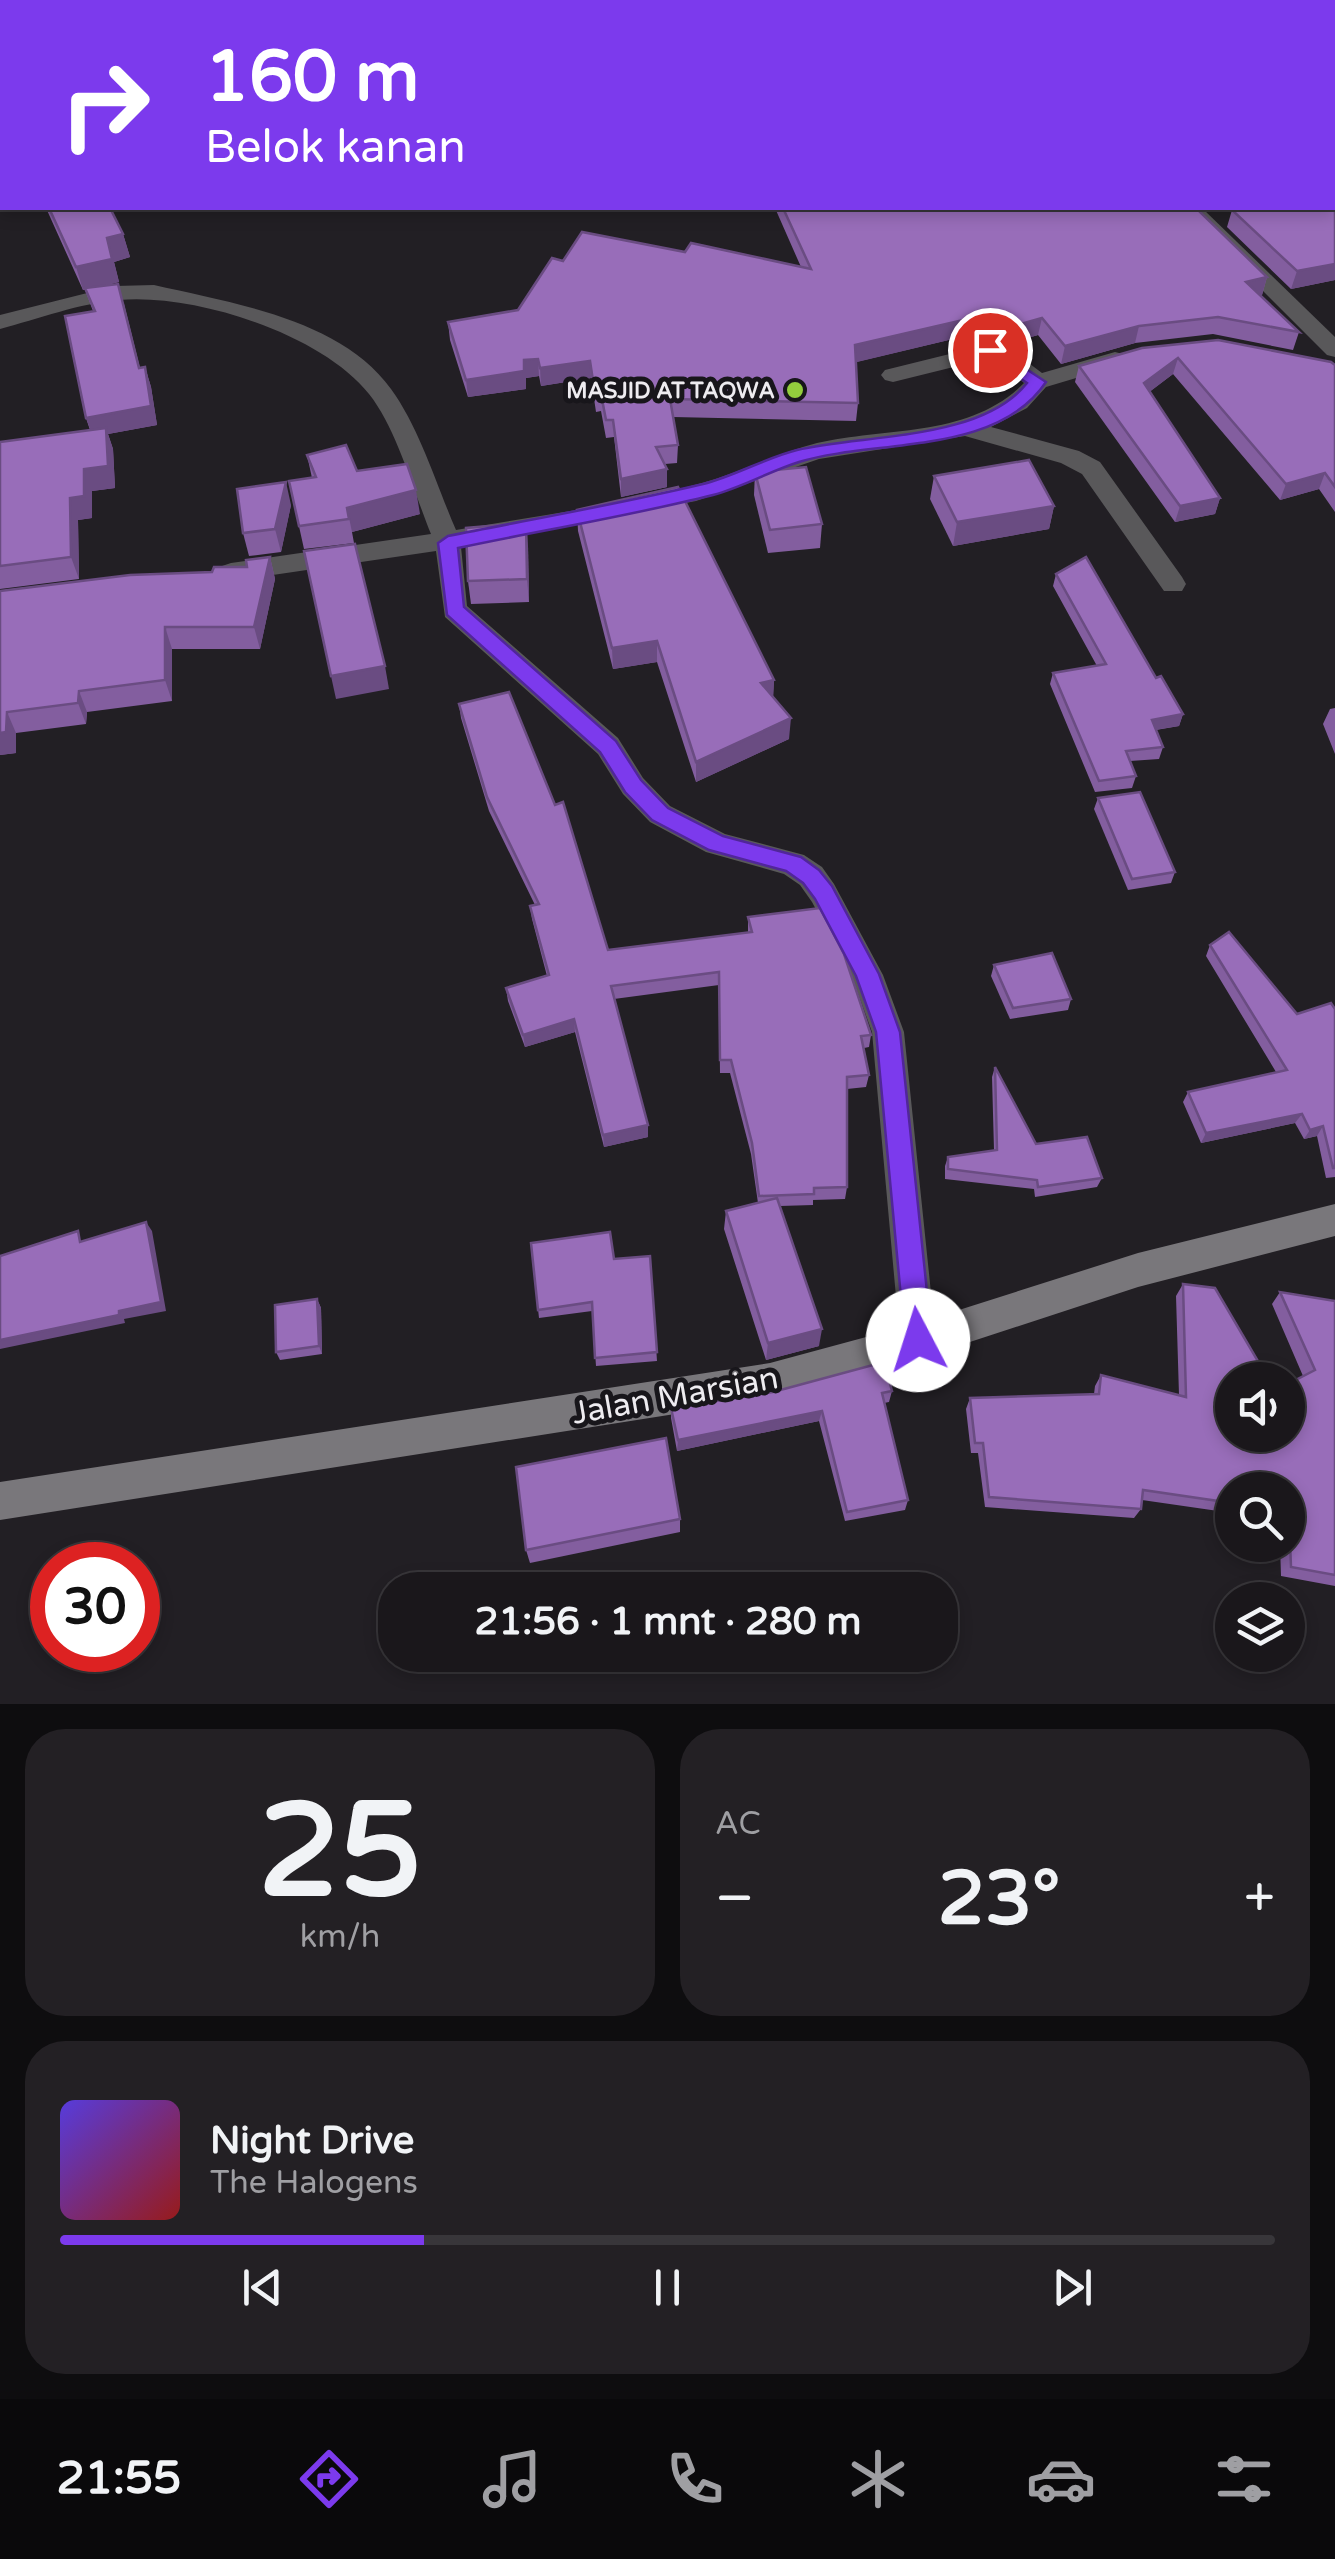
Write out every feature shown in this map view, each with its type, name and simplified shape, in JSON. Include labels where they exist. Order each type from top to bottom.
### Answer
[{"type":"street","points":[[1206,216],[1329,361]]},
{"type":"street","points":[[0,322],[115,293],[154,292],[257,315],[342,354],[381,392],[448,543],[454,610],[608,746],[633,786],[660,814],[717,844],[792,864],[811,876],[824,893],[867,974],[888,1032],[918,1340]]},
{"type":"street","points":[[894,375],[990,350],[1038,382]]},
{"type":"street","points":[[209,575],[448,543],[712,488],[793,457],[834,447],[913,440],[1000,415],[1038,382],[1135,354]]},
{"type":"street","points":[[960,427],[1070,456],[1091,468],[1173,584]]},
{"type":"street","name":"Jalan Marsian","points":[[0,1501],[770,1381],[918,1340],[1138,1270],[1335,1220]]},
{"type":"building","points":[[50,210],[111,210],[123,234],[107,238],[112,259],[76,267]]},
{"type":"building","points":[[784,210],[1198,210],[1267,277],[1246,282],[1299,332],[1218,317],[1139,326],[1065,346],[1042,318],[1010,327],[988,324],[981,316],[855,345],[858,403],[670,399],[678,445],[656,447],[667,469],[621,479],[613,420],[606,420],[601,394],[595,394],[590,361],[540,368],[538,359],[524,360],[524,371],[466,380],[448,322],[518,310],[552,258],[563,261],[582,232],[685,252],[691,243],[811,269]]},
{"type":"building","points":[[1232,210],[1335,210],[1335,264],[1297,271]]},
{"type":"building","points":[[118,284],[139,368],[145,367],[151,406],[86,418],[65,316],[95,311],[85,288]]},
{"type":"building","points":[[1218,340],[1335,365],[1335,487],[1325,473],[1286,484],[1178,358],[1144,383],[1220,498],[1180,506],[1079,366],[1142,348]]},
{"type":"building","points":[[106,428],[108,466],[84,469],[84,496],[70,498],[71,557],[0,566],[0,442]]},
{"type":"building","points":[[346,445],[357,471],[407,464],[416,490],[347,508],[349,519],[299,526],[289,481],[316,477],[307,455]]},
{"type":"building","points":[[1029,460],[1054,506],[957,522],[934,476]]},
{"type":"building","points":[[806,467],[822,524],[770,530],[755,472]]},
{"type":"building","points":[[286,482],[275,529],[243,533],[237,489]]},
{"type":"building","points":[[678,487],[774,680],[761,683],[791,718],[696,762],[657,641],[612,648],[577,510]]},
{"type":"building","points":[[526,523],[527,579],[468,581],[466,528]]},
{"type":"building","points":[[355,544],[385,666],[331,676],[304,551]]},
{"type":"building","points":[[270,557],[254,627],[165,627],[165,680],[79,691],[78,703],[7,712],[6,732],[0,733],[0,591],[130,575],[212,572],[214,567],[247,567],[246,560]]},
{"type":"building","points":[[1086,557],[1156,678],[1161,676],[1183,714],[1152,720],[1163,747],[1126,751],[1136,776],[1099,781],[1053,673],[1106,664],[1056,574]]},
{"type":"building","points":[[509,692],[555,805],[563,802],[608,950],[752,932],[748,917],[820,908],[844,954],[871,1035],[861,1036],[869,1075],[847,1077],[847,1187],[814,1188],[814,1194],[759,1196],[752,1143],[731,1060],[720,1060],[719,972],[611,986],[648,1125],[603,1135],[574,1019],[523,1035],[506,988],[549,975],[530,906],[539,904],[487,797],[459,704]]},
{"type":"building","points":[[1140,792],[1175,872],[1132,879],[1098,798]]},
{"type":"building","points":[[1229,932],[1297,1014],[1331,1003],[1335,1009],[1335,1168],[1323,1126],[1310,1130],[1302,1114],[1206,1133],[1188,1092],[1287,1070],[1210,945]]},
{"type":"building","points":[[1052,953],[1071,999],[1013,1008],[994,965]]},
{"type":"building","points":[[995,1067],[1036,1144],[1087,1137],[1102,1178],[1038,1187],[1037,1180],[948,1169],[948,1157],[997,1150]]},
{"type":"building","points":[[777,1198],[822,1329],[768,1343],[726,1211]]},
{"type":"building","points":[[146,1222],[161,1302],[119,1311],[119,1315],[0,1340],[0,1256],[78,1231],[80,1242]]},
{"type":"building","points":[[610,1232],[614,1259],[650,1256],[657,1352],[595,1358],[592,1302],[538,1310],[531,1243]]},
{"type":"building","points":[[1183,1284],[1215,1288],[1258,1362],[1215,1362],[1215,1452],[1305,1452],[1305,1375],[1315,1370],[1280,1292],[1335,1301],[1335,1575],[1291,1567],[1291,1562],[1305,1562],[1305,1472],[1215,1472],[1215,1501],[1143,1490],[1141,1509],[989,1497],[983,1443],[975,1443],[970,1398],[1099,1394],[1101,1375],[1186,1397]]},
{"type":"building","points":[[317,1299],[319,1346],[276,1352],[275,1305]]},
{"type":"building","points":[[884,1362],[892,1391],[882,1393],[908,1500],[847,1512],[822,1411],[678,1440],[671,1408],[773,1392]]},
{"type":"building","points":[[666,1438],[680,1519],[526,1550],[516,1467]]},
{"type":"place","name":"MASJID AT TAQWA","points":[[795,390]]},
{"type":"route","points":[[918,1340],[888,1032],[867,974],[824,893],[811,876],[792,864],[717,844],[660,814],[633,786],[608,746],[454,610],[448,543],[712,488],[793,457],[834,447],[913,440],[1000,415],[1038,382],[1002,354],[990,350]]}]
